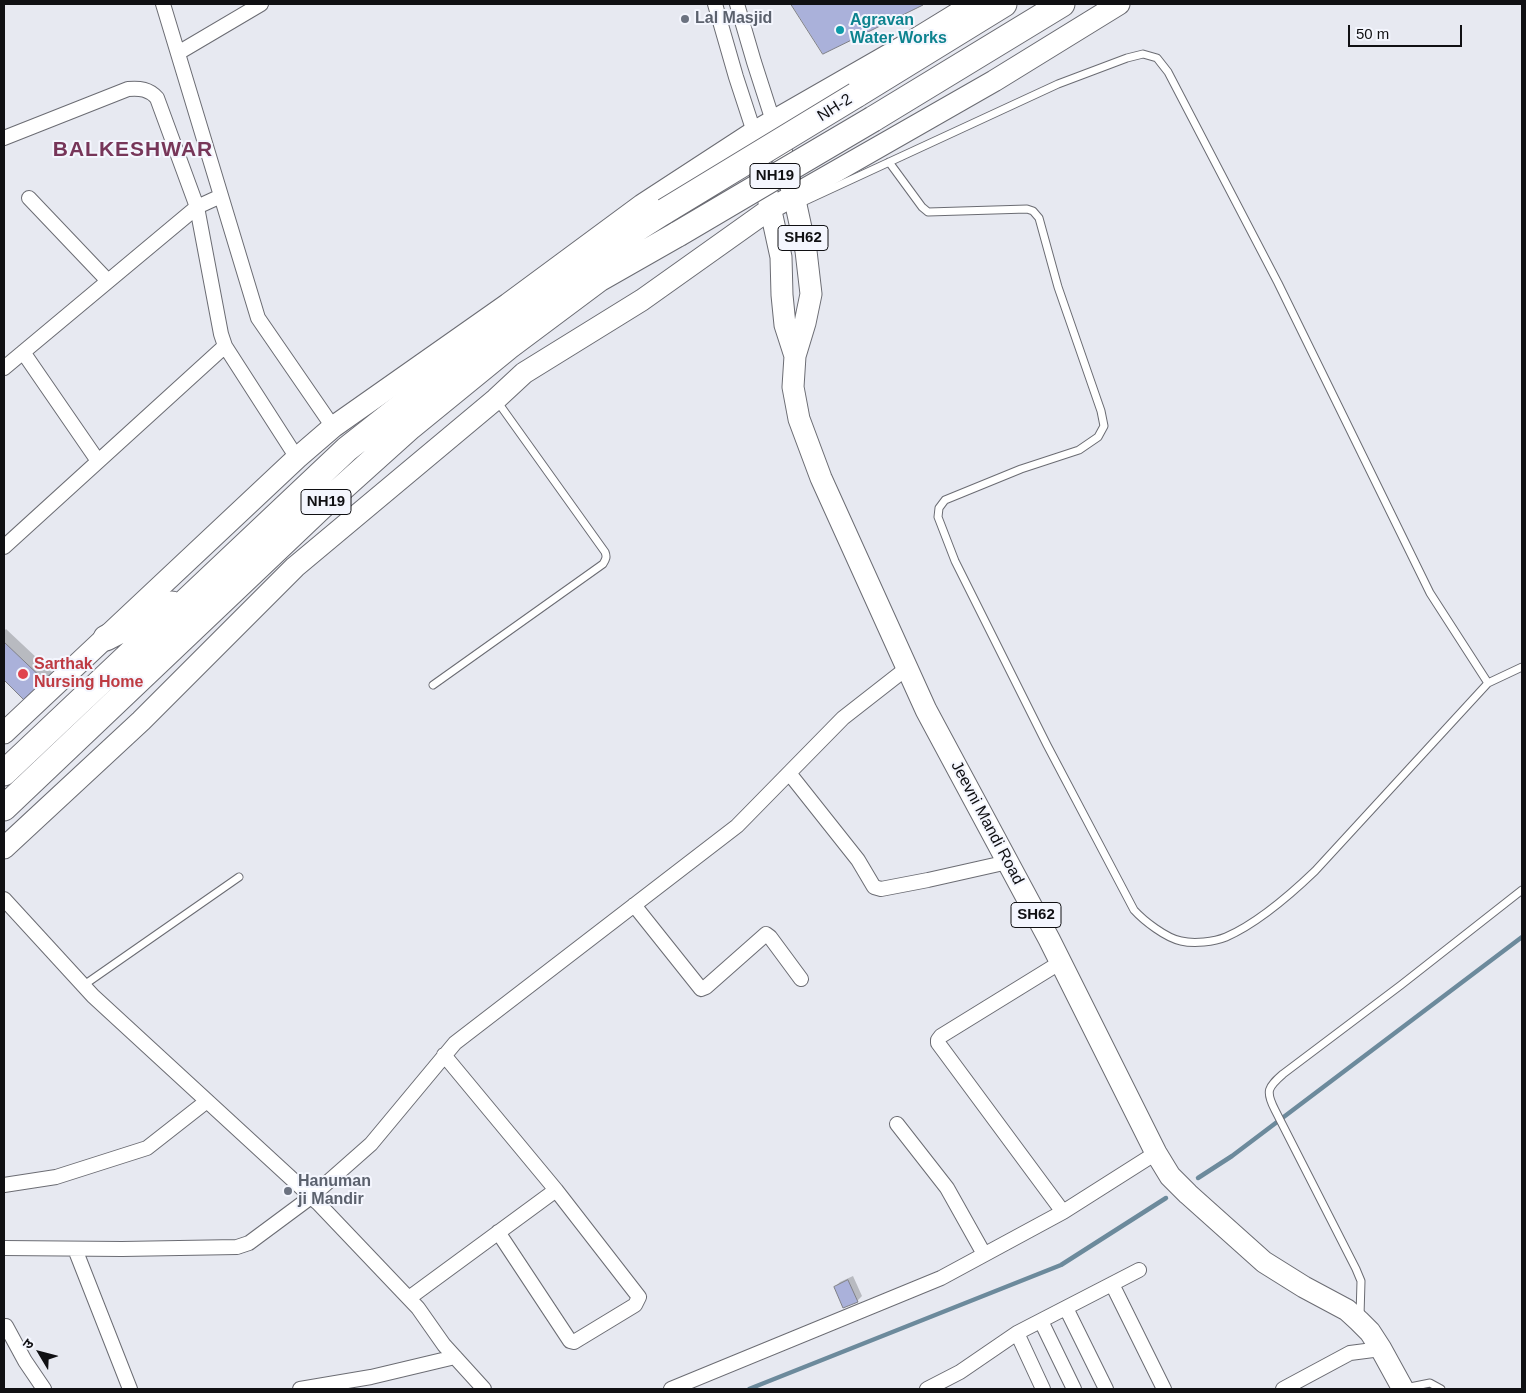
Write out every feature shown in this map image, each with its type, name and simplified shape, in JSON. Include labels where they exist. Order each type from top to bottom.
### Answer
[{"type":"highway","name":"NH-2","points":[[201,588],[348,449],[513,318],[624,237],[1004,4]]},
{"type":"highway","name":"NH19","points":[[4,808],[321,507],[410,427],[508,347],[599,279],[873,119],[1062,4]]},
{"type":"highway","name":"NH19","points":[[4,773],[201,588]]},
{"type":"highway","points":[[106,638],[201,588]]},
{"type":"main road","points":[[4,733],[333,426],[508,304],[684,177],[754,132],[973,4]]},
{"type":"main road","points":[[4,848],[141,721],[295,567],[496,399],[524,373],[642,300],[770,209],[795,200],[866,154],[994,81],[1119,4]]},
{"type":"main road","points":[[830,88],[866,154]]},
{"type":"main road","name":"Jeevni Mandi Road","points":[[773,121],[795,200],[806,251],[811,294],[795,356],[793,387],[799,418],[821,478],[926,710],[1061,962],[1156,1153],[1170,1176],[1264,1262],[1304,1287],[1347,1310],[1370,1332],[1381,1348],[1403,1389]]},
{"type":"main road","name":"Jeevni Mandi Road","points":[[754,132],[781,257],[785,324],[795,356]]},
{"type":"main road","points":[[684,177],[720,244]]},
{"type":"street","points":[[163,4],[258,318],[333,426]]},
{"type":"street","points":[[178,53],[261,4]]},
{"type":"street","points":[[715,4],[754,132]]},
{"type":"street","points":[[737,4],[773,121]]},
{"type":"street","points":[[4,138],[128,88],[146,89],[157,98],[197,207],[221,334],[225,346],[297,458]]},
{"type":"street","points":[[4,368],[197,207],[221,196]]},
{"type":"street","points":[[29,198],[108,281]]},
{"type":"street","points":[[4,545],[225,346]]},
{"type":"street","points":[[23,352],[98,462]]},
{"type":"street","points":[[4,1248],[76,1249],[243,1246],[311,1197],[371,1144],[455,1043],[737,826],[843,718],[907,668]]},
{"type":"street","points":[[789,773],[858,860],[874,888],[881,889],[928,880],[1008,862]]},
{"type":"street","points":[[4,899],[93,996],[311,1197],[409,1298],[444,1345],[484,1389]]},
{"type":"street","points":[[634,905],[701,989],[706,987],[766,934],[801,979]]},
{"type":"street","points":[[1061,962],[941,1036],[938,1043],[1063,1212]]},
{"type":"street","points":[[444,1055],[556,1190],[639,1297],[635,1305],[574,1342],[570,1341],[498,1232]]},
{"type":"street","points":[[4,1185],[56,1177],[148,1148],[207,1101]]},
{"type":"street","points":[[898,1124],[947,1188],[984,1254]]},
{"type":"street","points":[[671,1389],[941,1278],[1063,1212],[1156,1153]]},
{"type":"street","points":[[409,1298],[556,1190]]},
{"type":"street","points":[[76,1249],[130,1389]]},
{"type":"street","points":[[927,1389],[960,1372],[1017,1333],[1139,1270]]},
{"type":"street","points":[[1112,1284],[1164,1389]]},
{"type":"street","points":[[1066,1308],[1106,1389]]},
{"type":"street","points":[[1041,1321],[1074,1389]]},
{"type":"street","points":[[6,1326],[25,1361],[44,1389]]},
{"type":"street","points":[[1017,1333],[1043,1389]]},
{"type":"street","points":[[1283,1389],[1350,1353],[1381,1348]]},
{"type":"street","points":[[300,1389],[370,1378],[455,1357]]},
{"type":"lane","points":[[795,200],[889,162],[1058,84],[1127,58],[1143,54],[1157,58],[1168,72],[1278,283],[1430,594],[1488,683]]},
{"type":"lane","points":[[889,162],[922,208],[928,212],[1026,209],[1033,211],[1039,218],[1058,287],[1101,411],[1104,426],[1098,438],[1078,450],[1021,469],[945,500],[939,508],[938,517],[955,561],[1047,745],[1134,910],[1153,928],[1180,942],[1203,942],[1225,938],[1258,919],[1315,872],[1488,683],[1522,667]]},
{"type":"lane","points":[[433,685],[606,560],[605,552],[496,399]]},
{"type":"lane","points":[[84,985],[239,877]]},
{"type":"lane","points":[[1359,1321],[1361,1282],[1356,1269],[1269,1098],[1269,1090],[1274,1082],[1401,986],[1522,890]]},
{"type":"lane","points":[[1403,1389],[1430,1383],[1441,1389]]},
{"type":"building","name":"Agravan Water Works","points":[[791,4],[922,4],[923,5],[823,54]]},
{"type":"building","points":[[4,642],[47,683],[27,703],[4,680]]},
{"type":"building","points":[[848,1280],[858,1302],[843,1308],[834,1287]]},
{"type":"waterway","points":[[1198,1178],[1232,1156],[1522,937]]},
{"type":"waterway","points":[[749,1389],[1061,1265],[1166,1198]]},
{"type":"place","name":"Lal Masjid","points":[[685,19]]},
{"type":"place","name":"Agravan Water Works","points":[[840,30]]},
{"type":"place","name":"Sarthak Nursing Home","points":[[23,674]]},
{"type":"place","name":"Hanuman ji Mandir","points":[[288,1191]]},
{"type":"district","name":"BALKESHWAR","points":[[133,150]]}]
